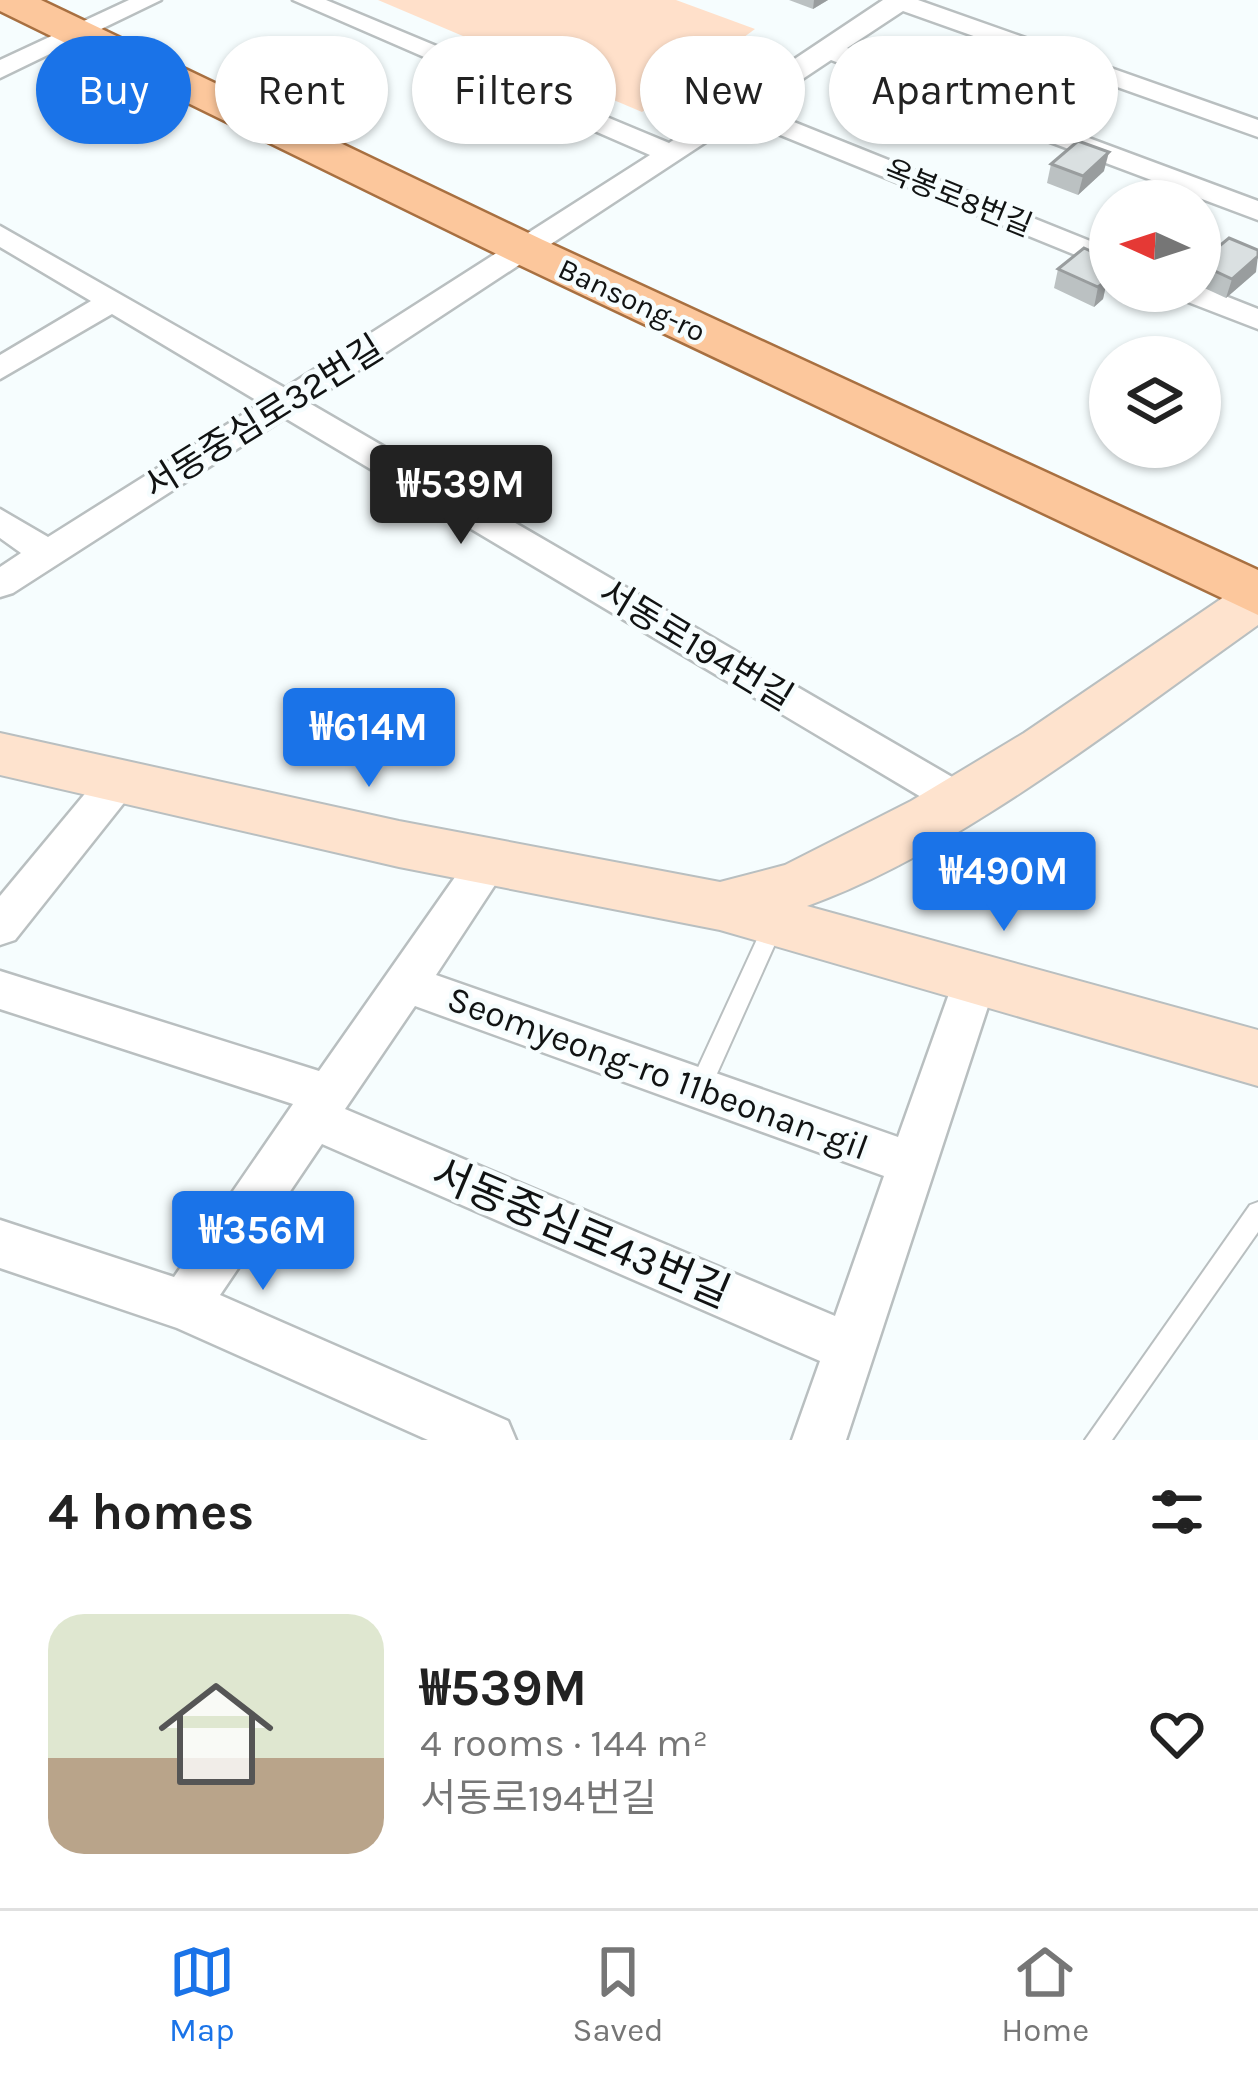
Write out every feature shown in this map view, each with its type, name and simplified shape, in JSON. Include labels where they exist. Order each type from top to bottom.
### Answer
[{"type":"main road","name":"Bansong-ro","points":[[9,0],[1258,596]]},
{"type":"street","points":[[0,70],[149,0]]},
{"type":"street","points":[[305,0],[671,154]]},
{"type":"street","points":[[946,19],[979,0]]},
{"type":"street","points":[[897,1],[1258,129]]},
{"type":"street","name":"서동중심로32번길","points":[[805,66],[897,1]]},
{"type":"street","points":[[828,50],[1258,211]]},
{"type":"street","name":"옥봉로8번길","points":[[805,137],[1089,252]]},
{"type":"street","name":"서동중심로32번길","points":[[0,584],[686,144]]},
{"type":"street","name":"서동로194번길","points":[[0,235],[957,799]]},
{"type":"street","points":[[0,369],[112,301]]},
{"type":"street","points":[[1221,305],[1258,320]]},
{"type":"street","points":[[0,521],[47,554]]},
{"type":"street","points":[[747,915],[1054,742],[1258,596]]},
{"type":"street","points":[[0,754],[117,783],[747,915],[1258,1058]]},
{"type":"street","points":[[0,927],[117,783]]},
{"type":"street","points":[[184,1305],[489,862]]},
{"type":"street","name":"Seomyeong-ro 11beonan-gil","points":[[819,1440],[976,976]]},
{"type":"street","name":"Seomyeong-ro 11beonan-gil","points":[[405,983],[910,1164]]},
{"type":"street","name":"서동중심로43번길","points":[[0,990],[319,1106],[850,1348]]},
{"type":"street","points":[[0,1244],[184,1305],[489,1440]]},
{"type":"lane","points":[[700,1087],[747,915]]},
{"type":"lane","points":[[1097,1440],[1258,1214]]},
{"type":"shaded area","points":[[378,0],[676,0],[755,29],[745,36],[640,36],[640,111],[616,101],[616,36],[463,36]]},
{"type":"building","points":[[1074,144],[1109,152],[1083,176],[1051,164]]},
{"type":"building","points":[[1229,238],[1258,250],[1258,256],[1232,279],[1221,274],[1221,245]]},
{"type":"building","points":[[1084,248],[1089,250],[1089,283],[1058,269]]}]
